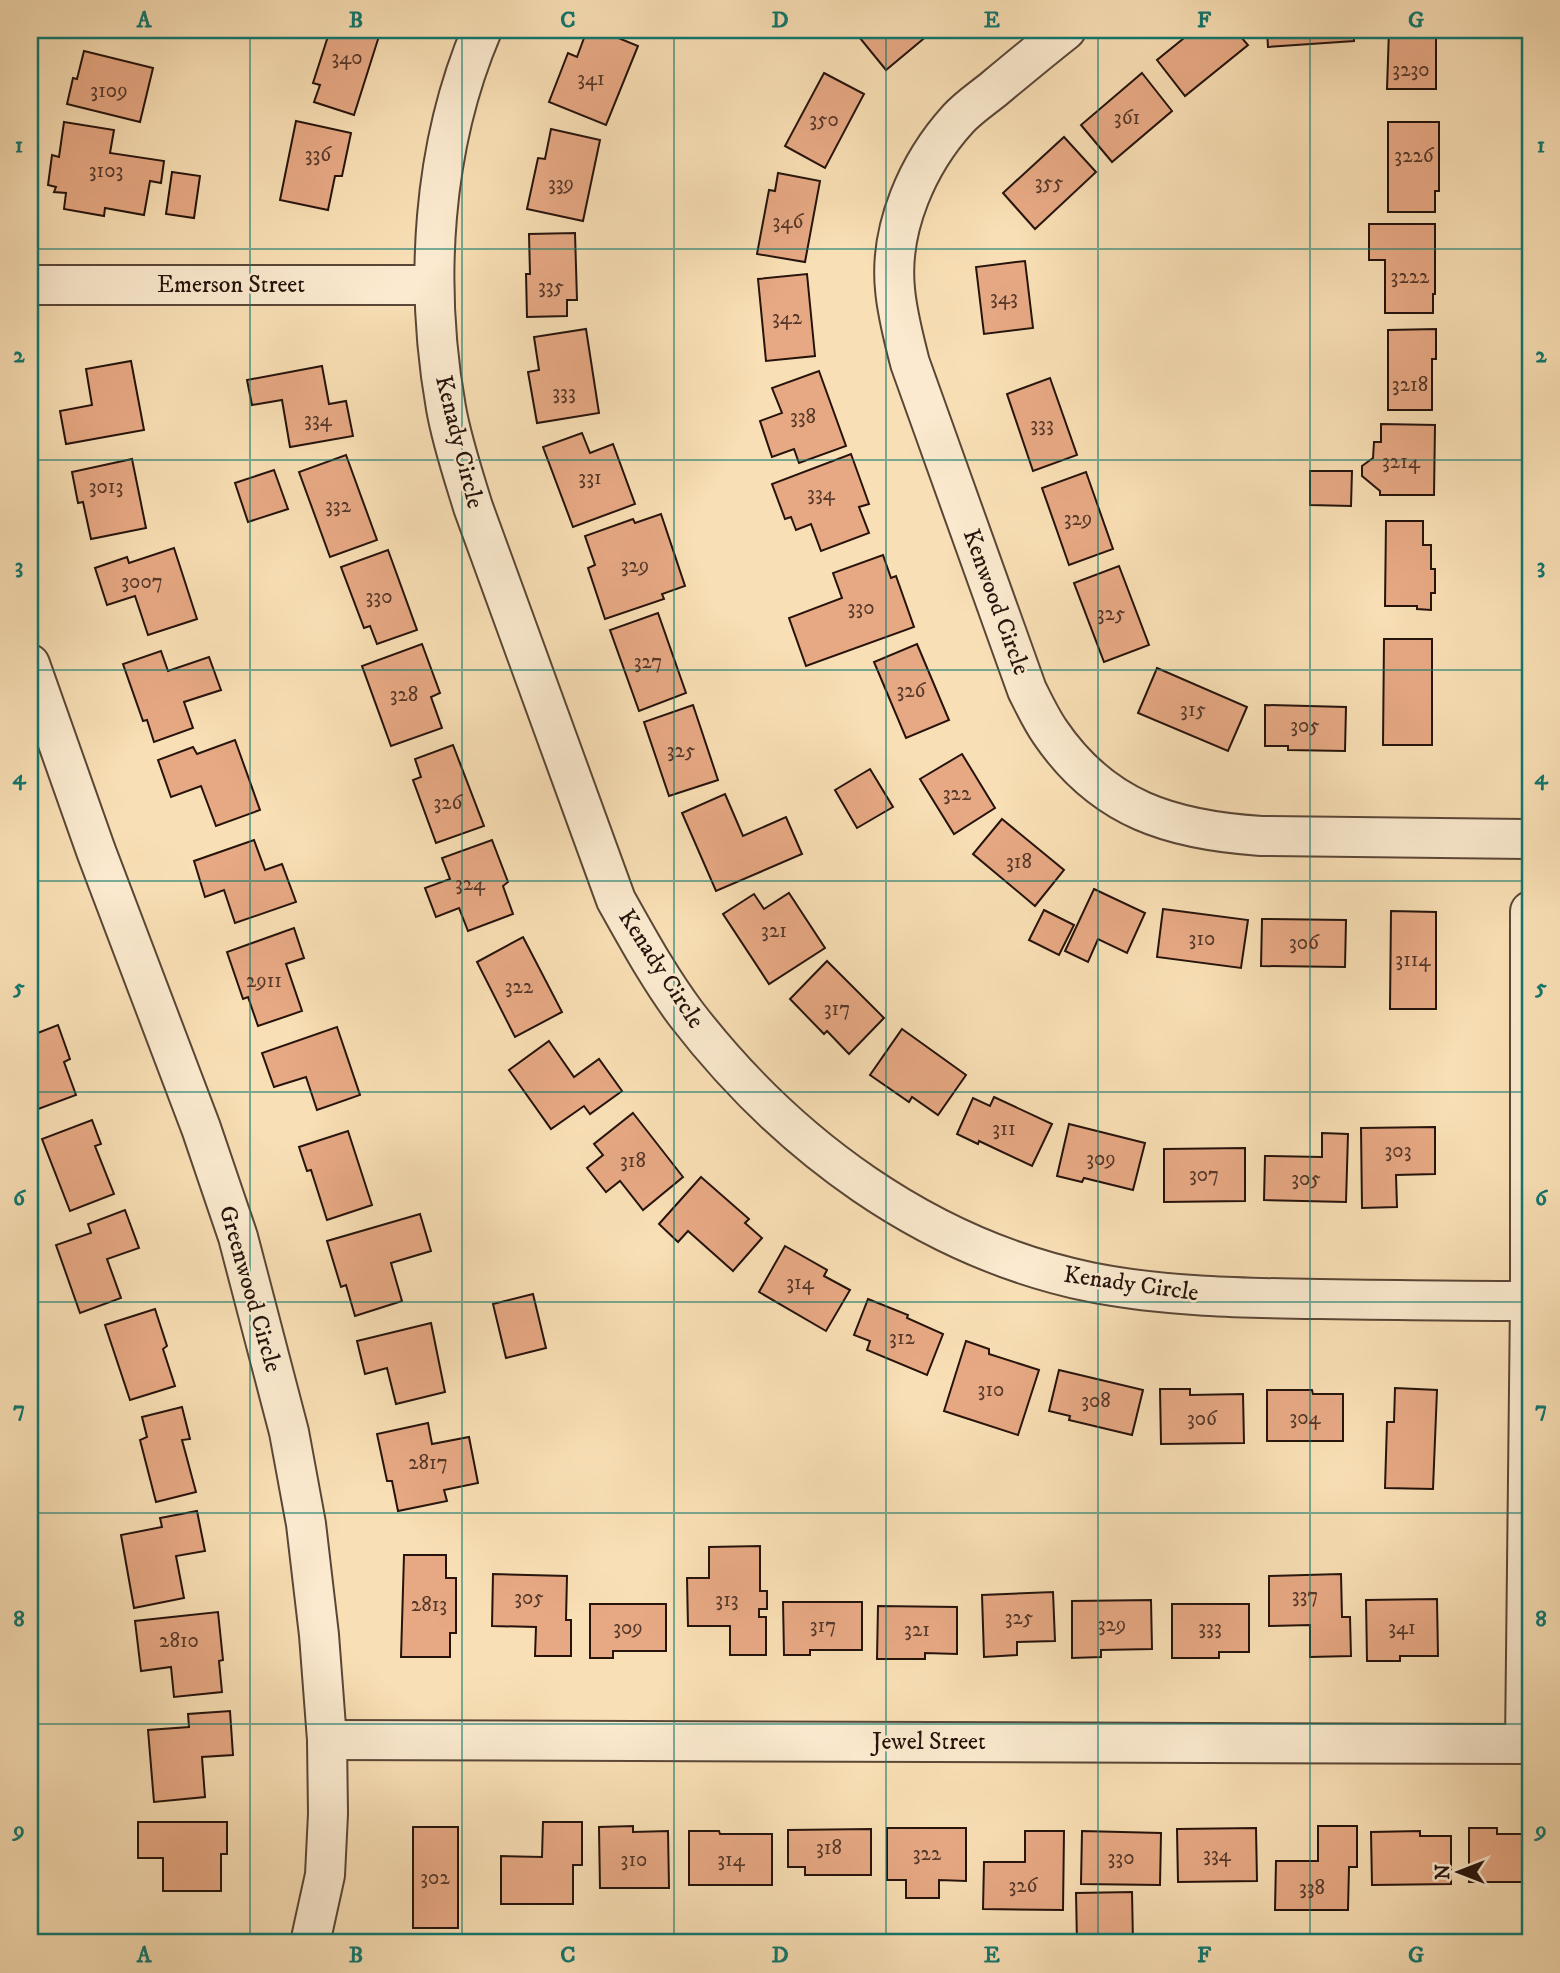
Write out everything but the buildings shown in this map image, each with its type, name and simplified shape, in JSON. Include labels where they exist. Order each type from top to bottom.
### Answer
[{"type":"street","name":"Kenady Circle","points":[[482,30],[470,57],[454,112],[443,173],[433,285],[446,410],[473,507],[616,900],[649,959],[685,1013],[737,1076],[781,1120],[878,1195],[991,1254],[1091,1282],[1212,1296],[1530,1301]]},
{"type":"street","name":"Kenwood Circle","points":[[1066,30],[961,116],[939,142],[902,216],[895,255],[894,289],[910,363],[1027,690],[1050,732],[1079,768],[1109,793],[1147,814],[1184,827],[1261,836],[1530,839]]},
{"type":"street","name":"Emerson Street","points":[[30,285],[433,285]]},
{"type":"street","name":"Greenwood Circle","points":[[30,664],[96,851],[201,1128],[238,1237],[289,1432],[306,1524],[319,1635],[327,1740],[325,1875],[310,1943]]},
{"type":"street","points":[[1528,1744],[1530,911]]},
{"type":"street","name":"Jewel Street","points":[[327,1740],[1528,1744]]}]
